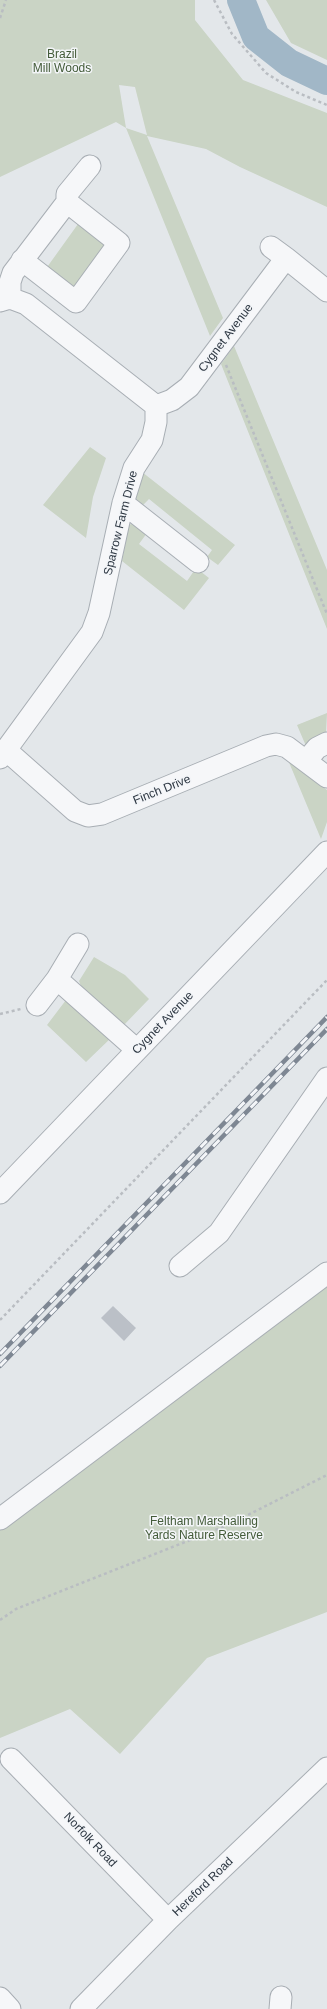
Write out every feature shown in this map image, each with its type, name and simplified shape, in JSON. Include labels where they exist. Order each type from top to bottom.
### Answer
[{"type":"street","points":[[90,166],[67,194],[67,202],[13,273],[5,299],[26,304],[156,406]]},
{"type":"street","points":[[22,260],[76,302],[118,243],[67,202]]},
{"type":"street","name":"Cygnet Avenue","points":[[156,406],[172,400],[189,387],[218,349],[278,252],[327,292]]},
{"type":"street","name":"Sparrow Farm Drive","points":[[3,754],[92,632],[99,613],[123,503],[134,468],[152,440],[156,422],[156,406]]},
{"type":"street","points":[[123,503],[198,562]]},
{"type":"street","points":[[306,761],[317,748],[327,743]]},
{"type":"street","name":"Finch Drive","points":[[3,754],[76,811],[88,816],[102,814],[266,746],[276,744],[287,747],[327,777]]},
{"type":"street","name":"Cygnet Avenue","points":[[0,1193],[327,852]]},
{"type":"street","points":[[37,1005],[58,979],[78,944]]},
{"type":"street","points":[[58,979],[137,1050]]},
{"type":"street","points":[[180,1266],[219,1233],[327,1078]]},
{"type":"street","points":[[0,1519],[327,1273]]},
{"type":"street","name":"Norfolk Road","points":[[11,1759],[168,1920]]},
{"type":"street","name":"Hereford Road","points":[[81,2009],[168,1920],[327,1768]]},
{"type":"street","points":[[0,1998],[10,2009]]},
{"type":"path","points":[[0,18],[6,0]]},
{"type":"path","points":[[214,0],[232,34],[266,73],[296,92],[327,105]]},
{"type":"path","points":[[218,349],[327,614]]},
{"type":"path","points":[[0,1320],[327,980]]},
{"type":"path","points":[[0,1620],[16,1609],[228,1525],[327,1475]]},
{"type":"green space","name":"Brazil Mill Woods","points":[[0,0],[195,0],[195,20],[243,80],[327,113],[327,207],[240,167],[206,149],[147,136],[223,318],[210,336],[126,128],[116,122],[0,177]],"holes":[[[119,85],[135,87],[147,135],[126,128]]]},
{"type":"green space","points":[[266,0],[327,0],[327,60],[291,43]]},
{"type":"green space","points":[[78,224],[107,245],[73,291],[45,270]]},
{"type":"green space","points":[[234,346],[327,570],[327,629],[221,364]]},
{"type":"green space","points":[[90,447],[106,458],[93,497],[86,538],[43,505]]},
{"type":"green space","points":[[142,472],[235,545],[218,565],[207,557],[212,550],[149,499],[143,505],[134,497]]},
{"type":"green space","points":[[134,523],[147,533],[139,544],[187,581],[196,568],[209,578],[184,610],[122,561],[129,525]]},
{"type":"green space","points":[[327,713],[326,732],[312,744],[306,746],[297,725]]},
{"type":"green space","points":[[288,760],[327,790],[327,822],[321,839]]},
{"type":"green space","points":[[94,957],[125,975],[149,999],[123,1026],[81,986],[79,981]]},
{"type":"green space","points":[[66,1000],[112,1037],[86,1062],[47,1025]]},
{"type":"green space","name":"Feltham Marshalling Yards Nature Reserve","points":[[327,1284],[327,1612],[207,1658],[120,1754],[70,1709],[0,1738],[0,1530]]},
{"type":"building","points":[[113,1306],[136,1328],[124,1341],[101,1318]]},
{"type":"waterway","points":[[241,0],[256,37],[289,63],[327,81]]},
{"type":"railway","points":[[0,1354],[327,1017]]},
{"type":"railway","points":[[0,1366],[327,1029]]}]
